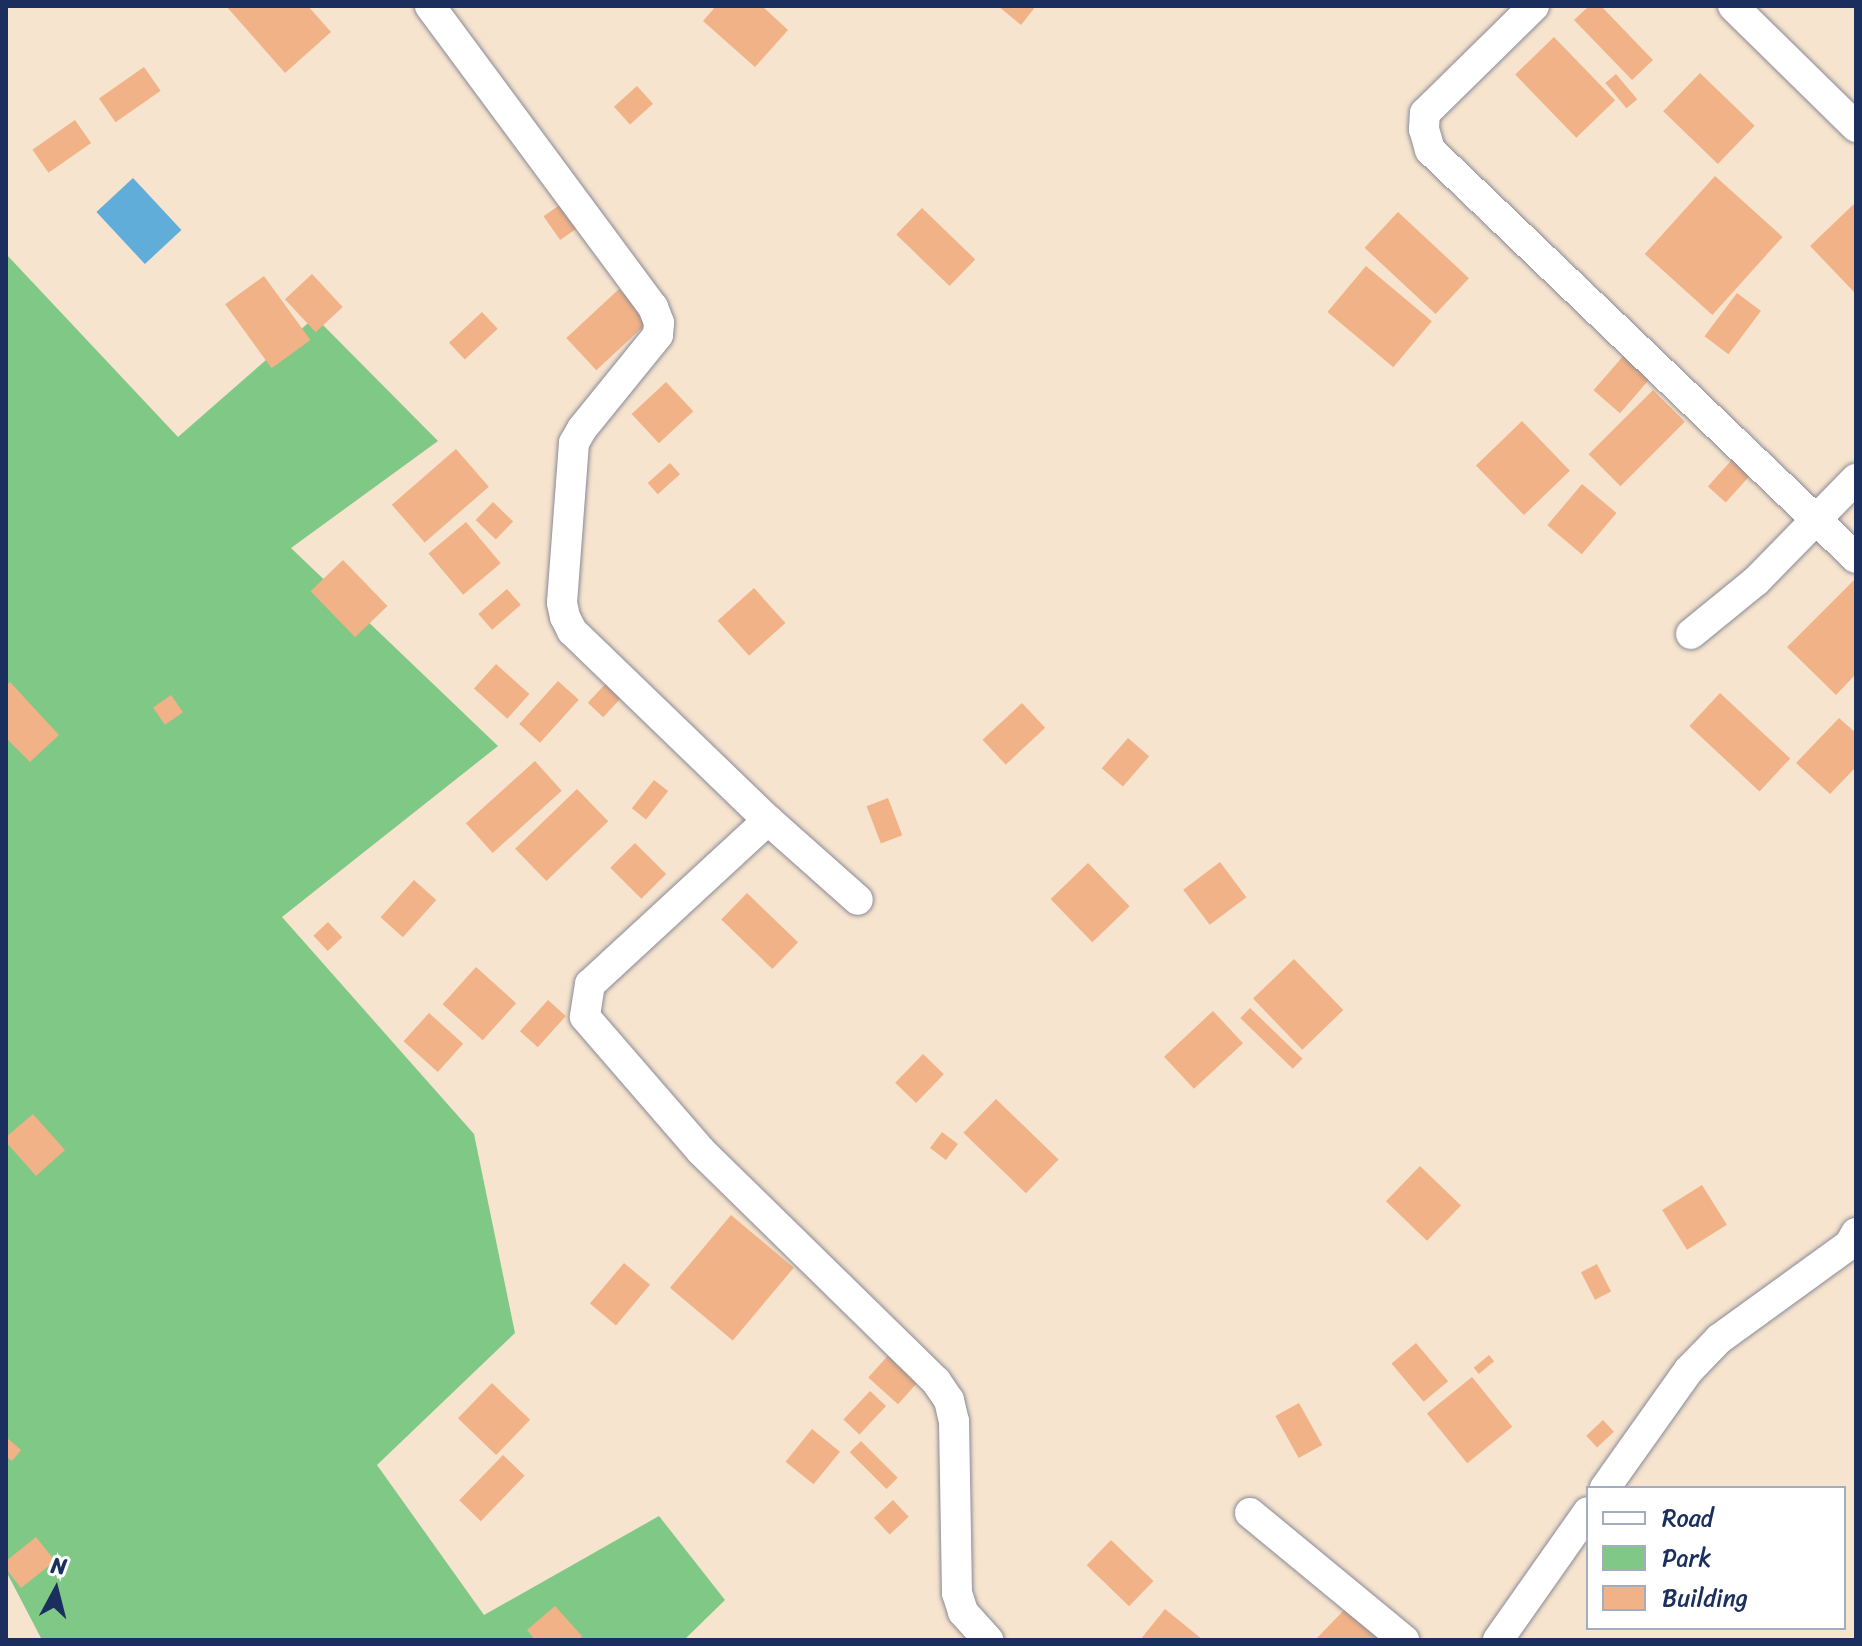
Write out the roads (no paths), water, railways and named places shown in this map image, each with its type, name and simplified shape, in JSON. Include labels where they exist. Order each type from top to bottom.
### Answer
[{"type":"street","points":[[430,6],[653,307],[659,323],[658,335],[574,443],[562,603],[565,617],[572,631],[768,820],[858,900]]},
{"type":"street","points":[[1534,6],[1425,113],[1424,129],[1430,150],[1620,328],[1856,558]]},
{"type":"street","points":[[1733,6],[1856,127]]},
{"type":"street","points":[[1691,634],[1756,581],[1856,479]]},
{"type":"street","points":[[768,820],[590,984],[585,1017],[701,1151],[936,1381],[949,1400],[954,1421],[957,1593],[963,1612],[988,1640]]},
{"type":"street","points":[[1606,1486],[1689,1370],[1719,1339],[1854,1243]]},
{"type":"street","points":[[1250,1513],[1404,1640]]},
{"type":"street","points":[[1498,1640],[1586,1515]]},
{"type":"water","points":[[133,178],[181,230],[145,264],[96,212]]}]
